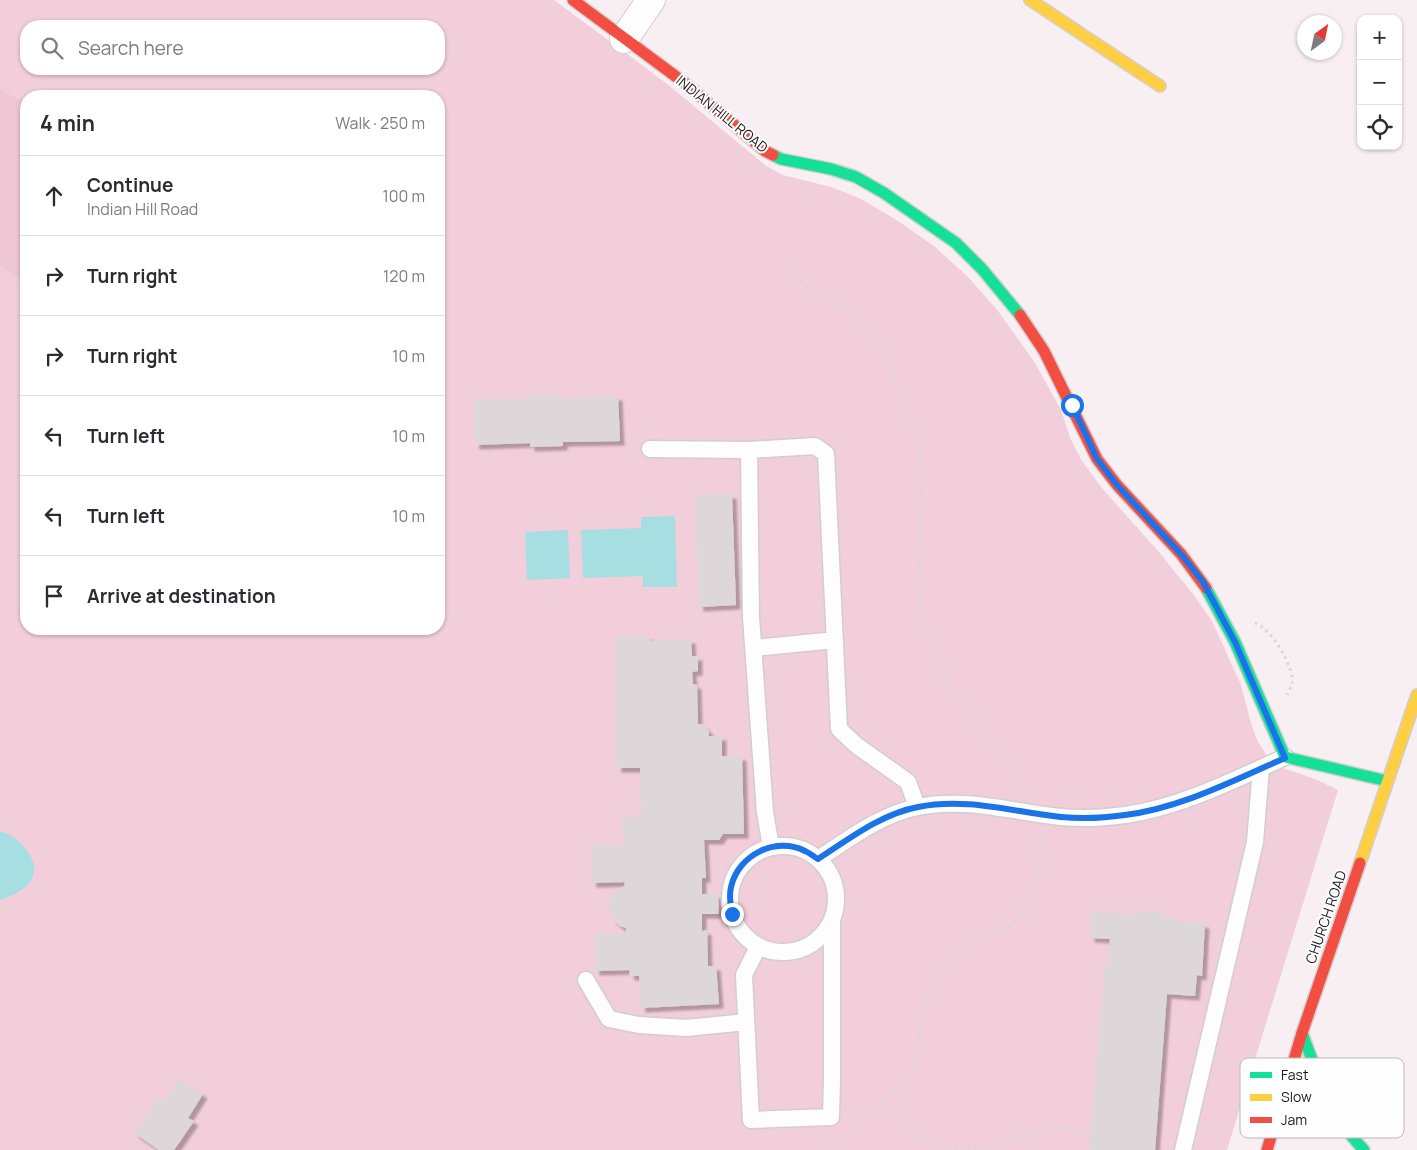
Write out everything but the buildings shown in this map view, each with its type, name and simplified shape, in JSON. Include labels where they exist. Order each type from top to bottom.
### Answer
[{"type":"street","name":"INDIAN HILL ROAD","points":[[573,0],[686,84],[765,151],[781,159],[831,169],[856,177],[926,221],[956,243],[982,269],[1015,307],[1044,351],[1097,459],[1117,485],[1181,554],[1203,582],[1235,642],[1285,758]]},
{"type":"street","points":[[624,38],[651,0]]},
{"type":"street","points":[[1030,0],[1160,86]]},
{"type":"street","name":"CHURCH ROAD","points":[[1295,1058],[1417,695]]},
{"type":"street","points":[[1285,758],[1388,781]]},
{"type":"street","points":[[1302,1033],[1312,1058]]},
{"type":"street","name":"CHURCH ROAD","points":[[1267,1150],[1271,1138]]},
{"type":"lane","points":[[650,449],[749,450],[815,446],[826,454],[839,729],[856,745],[908,782],[917,807]]},
{"type":"lane","points":[[749,450],[751,617],[765,812],[771,847]]},
{"type":"lane","points":[[754,648],[835,640]]},
{"type":"lane","points":[[818,859],[858,833],[886,818],[917,807],[950,802],[1062,817],[1126,815],[1163,807],[1201,794],[1285,758]]},
{"type":"lane","points":[[1183,1150],[1255,842],[1261,768]]},
{"type":"lane","points":[[758,946],[744,975],[751,1120],[831,1117],[832,922],[837,906],[836,888],[829,872],[818,859],[804,850],[788,846],[771,847],[758,852],[746,861],[737,872],[732,885],[730,900],[732,914],[737,927],[746,938],[758,946],[774,952],[792,952],[808,947],[822,936],[832,922]]},
{"type":"lane","points":[[586,980],[609,1019],[640,1025],[686,1028],[746,1022]]},
{"type":"path","points":[[791,272],[804,284],[854,314],[874,336],[905,399],[917,442],[920,462],[922,489],[919,535],[919,583],[922,608],[928,631],[943,672],[964,708],[1014,771],[1040,814],[1042,844],[1033,894],[1021,916],[1010,928],[976,940],[958,951],[940,974],[930,992],[923,1012],[916,1058],[908,1075],[874,1110],[846,1126]]},
{"type":"path","points":[[874,1110],[918,1136],[941,1146],[964,1150],[988,1147],[1054,1127],[1085,1134],[1090,1137]]},
{"type":"path","points":[[823,1150],[836,1135]]},
{"type":"shaded area","points":[[0,0],[554,0],[666,83],[766,166],[783,175],[831,187],[861,199],[895,219],[934,246],[968,277],[998,311],[1035,363],[1061,410],[1071,440],[1082,461],[1101,487],[1193,594],[1212,621],[1241,685],[1257,740],[1267,756],[1283,768],[1315,779],[1338,790],[1255,1058],[1240,1058],[1240,1108],[1227,1150],[0,1150]]},
{"type":"shaded area","points":[[0,89],[20,101],[20,280],[0,265]]},
{"type":"water","points":[[675,516],[677,587],[643,587],[643,576],[583,578],[581,530],[641,528],[641,517]]},
{"type":"water","points":[[568,530],[570,578],[527,580],[525,532]]},
{"type":"water","points":[[0,831],[21,843],[30,855],[34,866],[34,873],[32,879],[23,889],[0,900]]},
{"type":"traffic: fast","points":[[773,155],[781,159],[831,169],[856,177],[884,193],[956,243],[982,269],[1020,315]]},
{"type":"traffic: fast","points":[[1206,588],[1235,642],[1285,757],[1387,781]]},
{"type":"traffic: fast","points":[[1302,1033],[1312,1058]]},
{"type":"traffic: fast","points":[[1354,1138],[1364,1150]]},
{"type":"traffic: slow","points":[[1030,0],[1160,86]]},
{"type":"traffic: slow","points":[[1360,863],[1417,695]]},
{"type":"traffic: jam","points":[[573,0],[686,84],[765,151],[773,155]]},
{"type":"traffic: jam","points":[[1020,315],[1044,351],[1097,459],[1117,485],[1181,554],[1206,588]]},
{"type":"traffic: jam","points":[[1295,1058],[1360,863]]},
{"type":"traffic: jam","points":[[1267,1150],[1271,1138]]},
{"type":"route","points":[[732,914],[730,900],[732,885],[737,872],[746,861],[758,852],[771,847],[788,846],[804,850],[818,859],[858,833],[886,818],[917,807],[950,802],[1062,817],[1126,815],[1163,807],[1201,794],[1285,758],[1235,642],[1203,582],[1181,554],[1117,485],[1097,459],[1072,405]]}]
